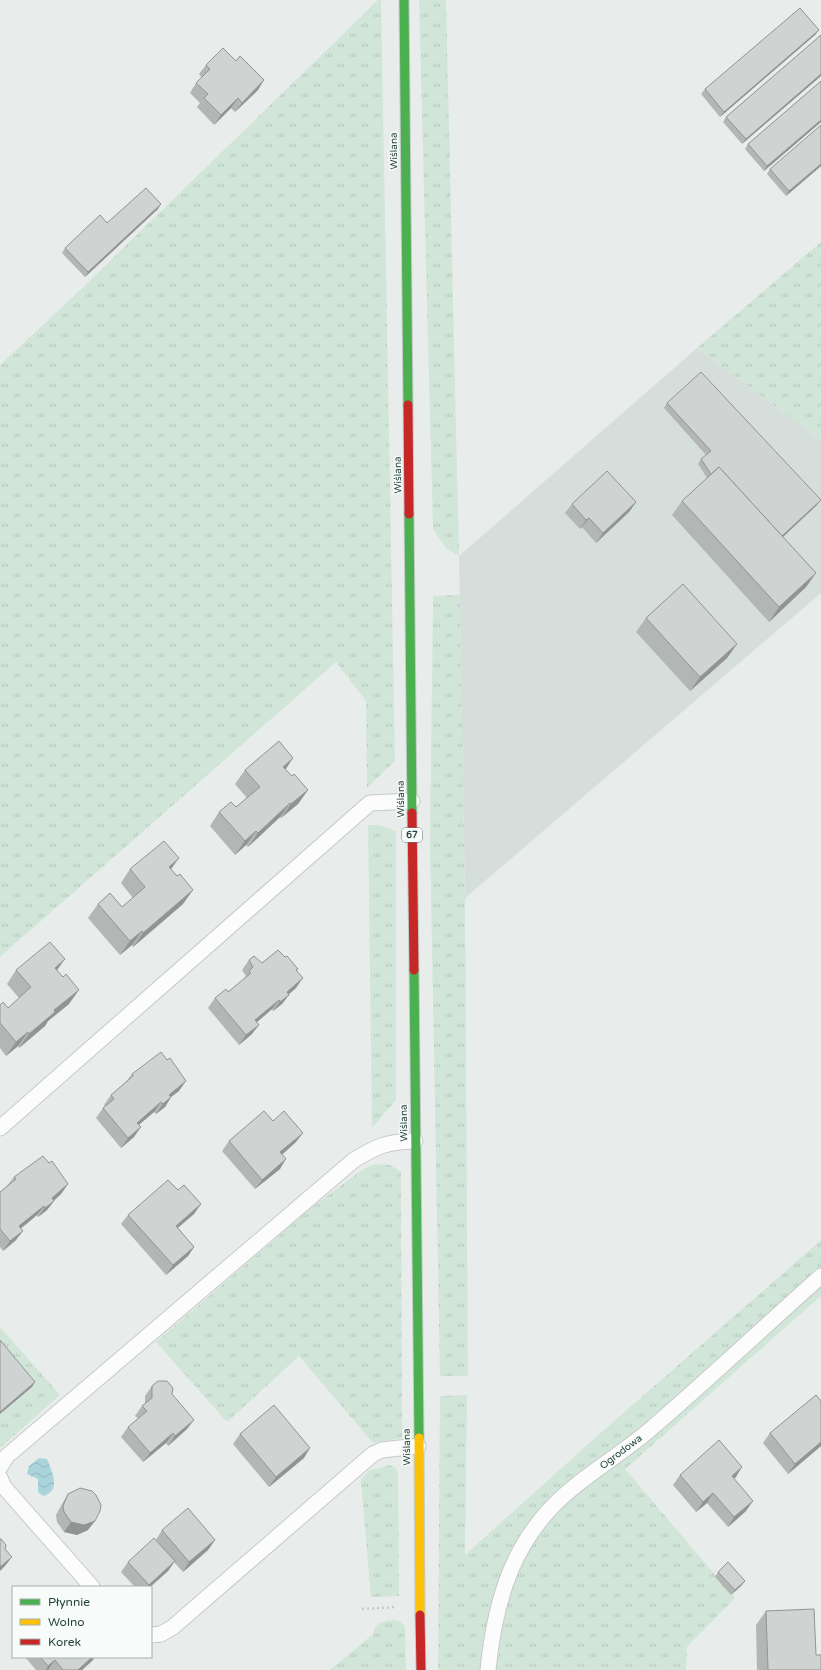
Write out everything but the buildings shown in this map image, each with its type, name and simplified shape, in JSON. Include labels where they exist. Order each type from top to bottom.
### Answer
[{"type":"main road","name":"Wiślana","points":[[404,0],[421,1670]]},
{"type":"lane","points":[[0,1128],[370,803],[412,801]]},
{"type":"lane","points":[[0,1467],[7,1456],[18,1446],[354,1160],[378,1146],[392,1142],[415,1142]]},
{"type":"lane","name":"Ogrodowa","points":[[488,1670],[491,1641],[507,1577],[518,1554],[546,1512],[569,1490],[652,1428],[821,1276]]},
{"type":"lane","points":[[152,1636],[161,1634],[173,1627],[373,1454],[382,1450],[418,1446]]},
{"type":"lane","points":[[0,1478],[4,1488],[91,1586]]},
{"type":"path","points":[[362,1609],[420,1605]]},
{"type":"shaded area","points":[[697,348],[821,440],[821,593],[465,898],[459,556]]},
{"type":"green space","points":[[378,0],[381,0],[395,761],[367,788],[366,701],[336,662],[0,957],[0,365],[78,292]]},
{"type":"green space","points":[[419,0],[446,0],[459,556],[446,548],[433,529]]},
{"type":"green space","points":[[821,242],[821,440],[697,348]]},
{"type":"green space","points":[[460,595],[465,898],[468,1376],[440,1376],[430,841],[433,596]]},
{"type":"green space","points":[[368,825],[379,825],[396,831],[396,1100],[372,1128]]},
{"type":"green space","points":[[375,1164],[390,1165],[401,1172],[402,1438],[373,1443],[299,1356],[227,1422],[156,1342],[312,1207],[362,1170]]},
{"type":"green space","points":[[821,1240],[821,1296],[625,1469],[735,1598],[687,1647],[686,1670],[438,1670],[440,1396],[467,1395],[465,1555],[596,1437]]},
{"type":"green space","points":[[0,1327],[60,1395],[0,1448]]},
{"type":"green space","points":[[390,1465],[396,1468],[398,1475],[399,1596],[371,1597],[361,1480],[368,1471]]},
{"type":"green space","points":[[393,1620],[399,1621],[405,1626],[406,1670],[330,1670],[373,1634],[377,1625]]},
{"type":"water","points":[[39,1458],[47,1459],[54,1480],[52,1490],[49,1494],[43,1496],[38,1492],[38,1479],[27,1474],[29,1466]]},
{"type":"traffic: fast","points":[[404,0],[408,405]]},
{"type":"traffic: fast","points":[[409,514],[412,813]]},
{"type":"traffic: fast","points":[[414,970],[419,1438]]},
{"type":"traffic: slow","points":[[419,1438],[420,1615]]},
{"type":"traffic: jam","points":[[408,405],[409,514]]},
{"type":"traffic: jam","points":[[412,813],[414,970]]},
{"type":"traffic: jam","points":[[420,1615],[421,1670]]}]
